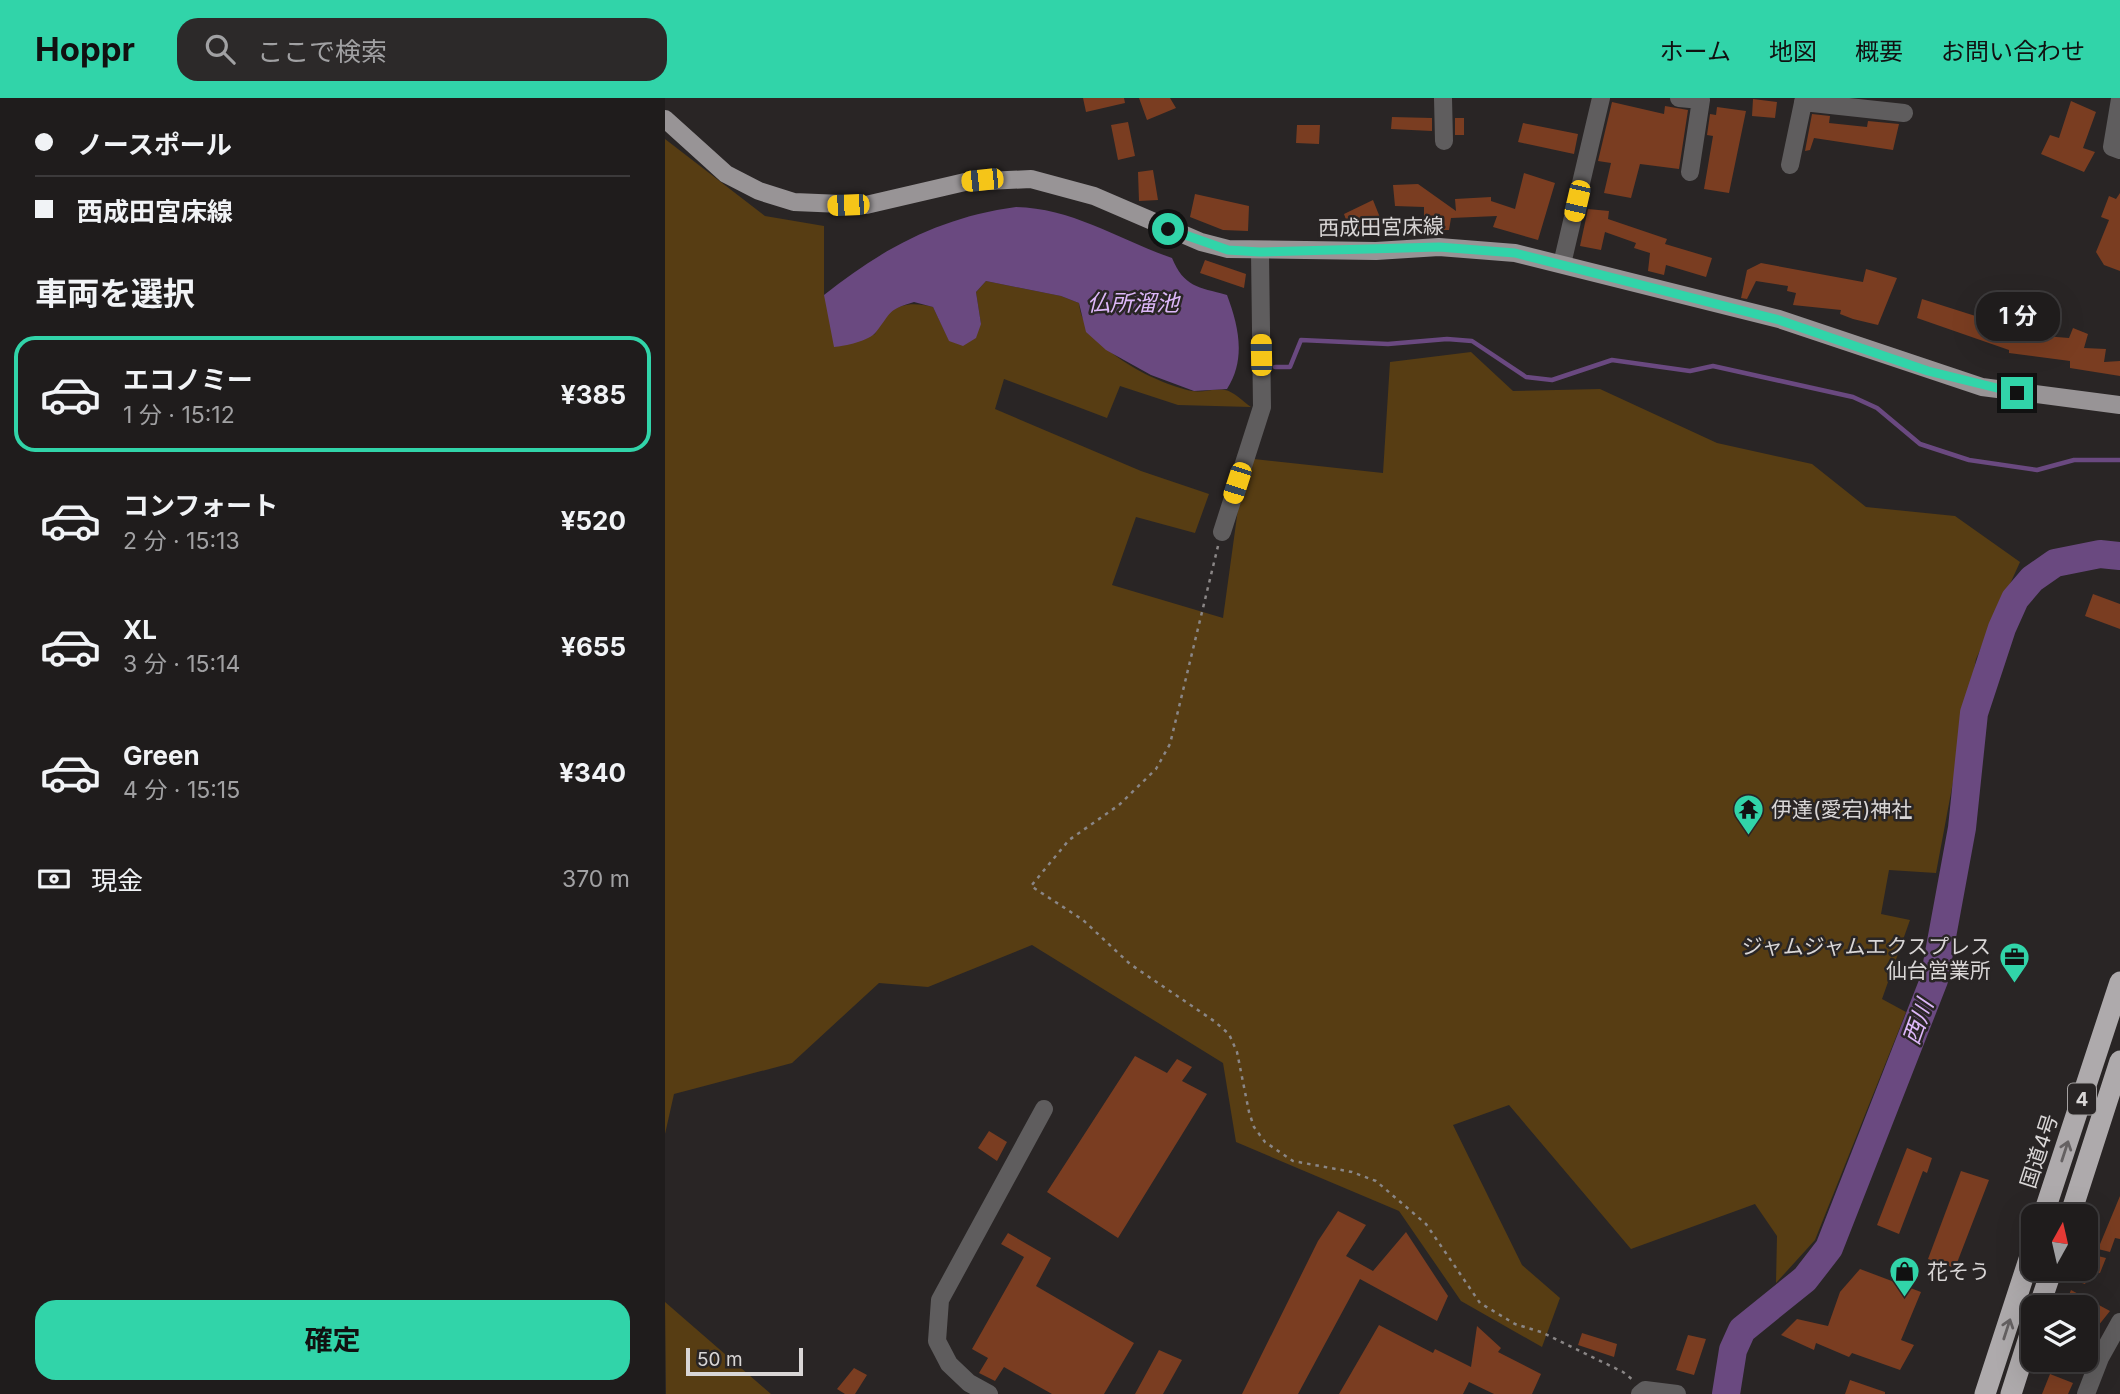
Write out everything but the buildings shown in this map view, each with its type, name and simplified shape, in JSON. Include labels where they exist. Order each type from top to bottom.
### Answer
[{"type":"highway","name":"国道4号","points":[[2047,1204],[2120,982]]},
{"type":"highway","name":"4","points":[[2074,1204],[2120,1061]]},
{"type":"highway","points":[[1985,1394],[2022,1281]]},
{"type":"highway","points":[[2011,1394],[2021,1363]]},
{"type":"main road","name":"西成田宮床線","points":[[665,119],[726,174],[759,191],[794,202],[866,205],[965,182],[1031,179],[1094,196],[1201,242],[1228,250],[1260,252],[1466,248],[1515,253],[1779,320],[1982,387],[2120,405]]},
{"type":"street","points":[[1443,98],[1444,141]]},
{"type":"street","points":[[1562,264],[1601,98]]},
{"type":"street","points":[[1679,98],[1702,100],[1690,172]]},
{"type":"street","points":[[2120,99],[2112,147],[2120,150]]},
{"type":"street","points":[[1790,165],[1803,100],[1905,113]]},
{"type":"street","points":[[1222,532],[1262,407],[1260,252]]},
{"type":"street","points":[[989,1394],[969,1383],[949,1364],[937,1341],[940,1300],[1044,1108]]},
{"type":"street","points":[[2086,1394],[2100,1359],[2120,1322]]},
{"type":"street","points":[[1643,1392],[1677,1394]]},
{"type":"path","points":[[1222,532],[1170,744],[1156,769],[1119,805],[1069,840],[1031,886],[1083,920],[1130,964],[1229,1034],[1237,1052],[1252,1119],[1265,1142],[1293,1161],[1352,1172],[1376,1181],[1426,1224],[1480,1303],[1515,1325],[1541,1332],[1623,1372],[1643,1392]]},
{"type":"shaded area","points":[[665,139],[765,216],[824,226],[824,295],[863,338],[875,334],[891,311],[914,304],[933,307],[949,340],[981,324],[976,292],[986,281],[1061,296],[1079,303],[1083,319],[1093,334],[1106,348],[1140,371],[1176,387],[1196,391],[1228,391],[1251,407],[1178,405],[1120,386],[1107,418],[1004,379],[995,409],[1141,471],[1209,494],[1195,533],[1136,517],[1112,585],[1223,618],[1245,458],[1383,473],[1390,362],[1471,352],[1513,391],[1600,389],[1717,443],[1812,464],[1866,507],[1955,516],[2020,562],[1976,659],[1936,873],[1889,870],[1881,914],[1910,920],[1882,999],[1906,1012],[1815,1240],[1776,1283],[1777,1236],[1755,1204],[1631,1249],[1509,1105],[1453,1125],[1522,1265],[1560,1298],[1542,1347],[1461,1301],[1399,1211],[1236,1142],[1223,1063],[1032,945],[928,987],[879,983],[792,1063],[674,1094],[665,1134]]},
{"type":"shaded area","points":[[665,1302],[771,1394],[666,1394]]},
{"type":"water","name":"仏所溜池","points":[[1016,207],[1057,213],[1076,219],[1172,258],[1187,280],[1227,295],[1235,319],[1239,355],[1227,389],[1194,391],[1151,375],[1106,350],[1086,332],[1079,303],[1061,296],[986,281],[976,292],[981,324],[976,338],[963,346],[949,341],[933,307],[914,302],[894,310],[868,338],[834,347],[824,295],[846,278],[914,237],[963,218]]},
{"type":"waterway","points":[[1275,367],[1290,367],[1301,340],[1388,344],[1447,339],[1472,341],[1526,377],[1552,380],[1612,360],[1690,371],[1713,366],[1853,397],[1877,408],[1920,444],[1969,460],[2037,470],[2074,460],[2120,460]]},
{"type":"waterway","name":"西川","points":[[1726,1394],[1733,1350],[1742,1330],[1805,1279],[1829,1248],[1934,980],[1962,828],[1974,713],[2002,628],[2015,599],[2032,579],[2055,563],[2100,554],[2120,556]]},
{"type":"place","name":"伊達(愛宕)神社","points":[[1748,836]]},
{"type":"place","name":"ジャムジャムエクスプレス 仙台営業所","points":[[2014,985]]},
{"type":"place","name":"花そう","points":[[1904,1298]]},
{"type":"route","points":[[1168,229],[1228,250],[1376,251],[1439,247],[1515,253],[1779,320],[1928,371],[1982,387],[2017,393]]}]
